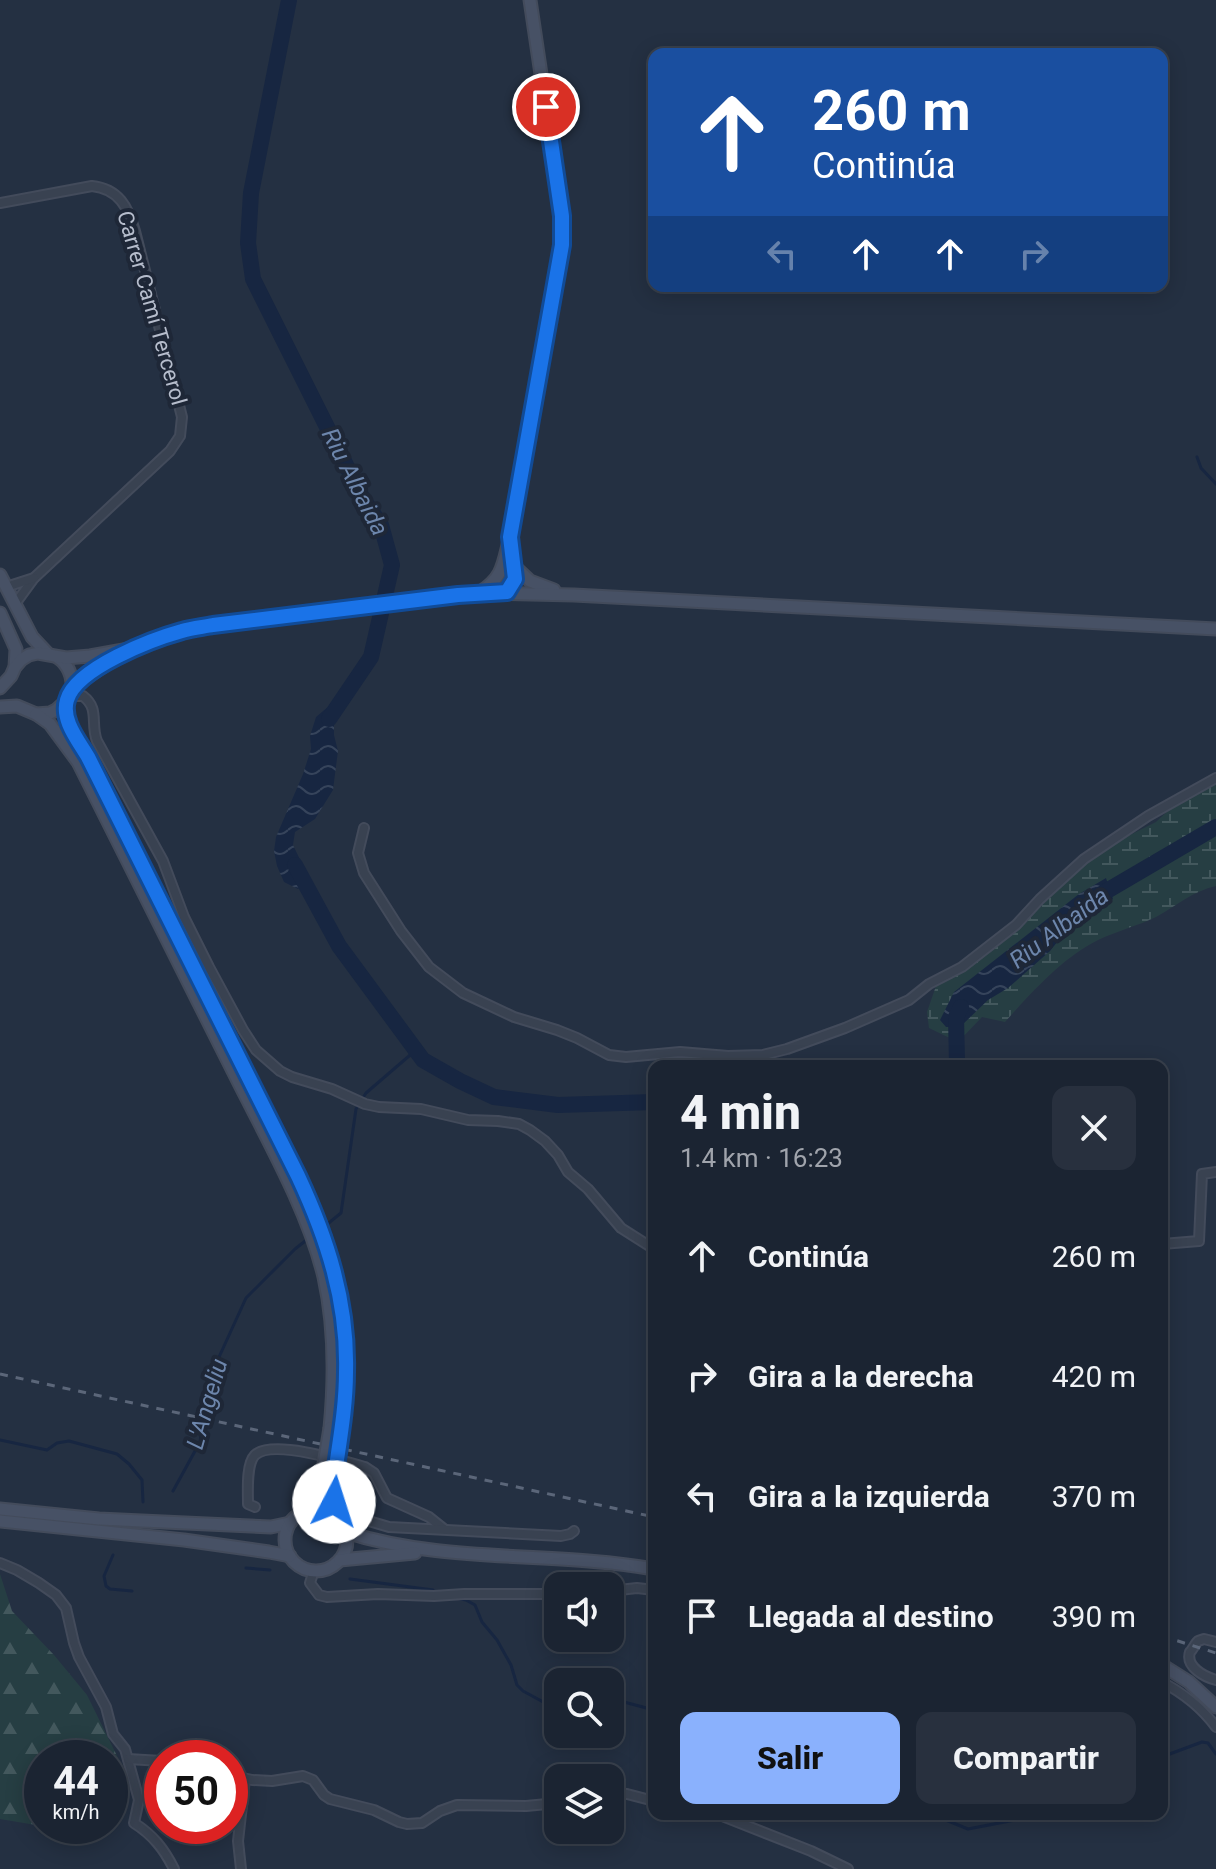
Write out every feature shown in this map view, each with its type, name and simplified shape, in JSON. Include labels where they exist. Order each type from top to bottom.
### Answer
[{"type":"main road","points":[[507,592],[499,579],[510,537],[562,245],[562,216],[530,0]]},
{"type":"main road","points":[[507,592],[515,579],[510,537]]},
{"type":"main road","points":[[513,565],[530,581],[574,595]]},
{"type":"main road","points":[[480,593],[500,574]]},
{"type":"main road","points":[[3,581],[32,637],[68,667],[71,674],[67,717],[70,725],[293,1179]]},
{"type":"main road","points":[[0,688],[29,655],[38,653],[66,658],[90,656],[129,649],[183,631],[480,593],[574,595],[1216,629]]},
{"type":"main road","points":[[0,613],[17,655],[12,693],[23,708]]},
{"type":"main road","points":[[36,714],[56,710],[92,672],[129,649]]},
{"type":"main road","points":[[0,707],[23,708],[36,714],[50,724],[78,762],[324,1237],[329,1272],[340,1295],[346,1356],[330,1465],[333,1496],[347,1542],[340,1560]]},
{"type":"main road","points":[[309,1510],[330,1465]]},
{"type":"main road","points":[[0,1509],[99,1519],[271,1527],[290,1523]]},
{"type":"main road","points":[[440,1552],[378,1542],[319,1509],[295,1517],[285,1539],[290,1556],[296,1563],[314,1570],[323,1570],[340,1560],[440,1552],[567,1558],[648,1568]]},
{"type":"main road","points":[[0,1521],[184,1540],[290,1556]]},
{"type":"main road","points":[[1168,1669],[1189,1682],[1216,1707]]},
{"type":"street","name":"Carrer Camí Tercerol","points":[[0,203],[92,186],[103,187],[119,197],[126,206],[135,231],[182,417],[180,436],[170,451],[34,578],[15,604]]},
{"type":"street","name":"Carrer Camí Tercerol","points":[[3,581],[34,578]]},
{"type":"street","points":[[69,695],[83,696],[92,705],[93,733],[163,861],[197,944],[256,1050],[280,1071],[292,1077],[332,1089],[365,1104],[421,1109],[468,1120],[519,1124],[545,1141],[568,1172],[588,1189],[621,1228],[648,1245]]},
{"type":"street","points":[[364,828],[358,853],[364,873],[401,931],[429,967],[463,993],[514,1017],[577,1038],[609,1055],[626,1057],[669,1052],[763,1055],[845,1028],[909,1000],[929,984],[962,967],[1016,925],[1084,859],[1148,816],[1216,778]]},
{"type":"street","points":[[1168,1244],[1199,1241],[1202,1174],[1216,1172]]},
{"type":"street","points":[[255,1507],[248,1504],[251,1462],[255,1454],[280,1449],[365,1467],[374,1473],[387,1498],[429,1517],[444,1529]]},
{"type":"street","points":[[341,1523],[352,1516],[389,1527],[561,1536],[574,1531]]},
{"type":"street","points":[[0,1563],[39,1583],[56,1595],[66,1608],[79,1657],[106,1707],[113,1734],[118,1740]]},
{"type":"street","points":[[314,1570],[310,1583],[319,1595],[327,1597],[544,1594]]},
{"type":"street","points":[[624,1589],[648,1589]]},
{"type":"street","points":[[1216,1642],[1198,1641],[1189,1658],[1198,1671],[1216,1680]]},
{"type":"street","points":[[1168,1685],[1194,1704],[1216,1727]]},
{"type":"street","points":[[144,1760],[128,1759],[139,1800],[134,1823],[153,1836],[174,1869]]},
{"type":"street","points":[[248,1779],[272,1781],[309,1777],[330,1799],[374,1810],[407,1824],[422,1823],[440,1811],[457,1805],[544,1804]]},
{"type":"street","points":[[624,1794],[648,1799]]},
{"type":"street","points":[[732,1820],[848,1869]]},
{"type":"street","points":[[238,1844],[241,1869]]},
{"type":"green space","points":[[1216,782],[1216,886],[1192,895],[1156,917],[1085,947],[1048,976],[1005,1022],[982,1017],[958,1042],[929,1028],[927,1012],[936,986],[981,958],[1010,935],[1090,859],[1156,822],[1173,806]]},
{"type":"green space","points":[[0,1574],[12,1611],[87,1695],[109,1740],[24,1740],[24,1823],[0,1819]]},
{"type":"water","points":[[336,700],[343,707],[334,724],[338,751],[333,790],[315,819],[295,832],[293,845],[309,878],[298,889],[284,882],[277,866],[274,851],[276,837],[303,774],[316,717]]},
{"type":"water","points":[[1106,878],[1113,899],[1066,931],[1050,951],[1008,988],[988,1000],[960,1027],[946,1027],[940,1020],[954,992],[1079,894]]},
{"type":"waterway","name":"Riu Albaida","points":[[289,0],[251,193],[248,243],[253,279],[363,499],[381,525],[392,565],[371,657],[329,719]]},
{"type":"waterway","points":[[1197,457],[1201,468],[1216,484]]},
{"type":"waterway","name":"Riu Albaida","points":[[1093,899],[1216,827]]},
{"type":"waterway","name":"Riu Albaida","points":[[295,865],[339,946],[423,1060],[494,1097],[558,1105],[648,1102]]},
{"type":"waterway","name":"Riu Albaida","points":[[957,1060],[956,1017],[961,1007]]},
{"type":"waterway","name":"L'Angeliu","points":[[325,1226],[341,1213],[356,1109],[366,1093],[416,1050]]},
{"type":"waterway","name":"L'Angeliu","points":[[173,1491],[200,1442],[209,1379],[246,1298],[309,1238]]},
{"type":"waterway","points":[[0,1440],[47,1450],[57,1443],[69,1441],[117,1454],[142,1480],[143,1502]]},
{"type":"waterway","points":[[113,1555],[104,1576],[106,1586],[132,1591]]},
{"type":"waterway","points":[[246,1568],[270,1570]]},
{"type":"waterway","points":[[350,1579],[433,1590]]},
{"type":"waterway","points":[[456,1598],[475,1605],[482,1622],[511,1665],[517,1685],[544,1702]]},
{"type":"waterway","points":[[624,1702],[648,1708]]},
{"type":"waterway","points":[[1168,1755],[1202,1742],[1208,1743],[1216,1754]]},
{"type":"waterway","points":[[946,1820],[968,1829],[1015,1820]]},
{"type":"railway","points":[[0,1374],[648,1516]]},
{"type":"railway","points":[[1168,1638],[1216,1653]]},
{"type":"route","points":[[334,1502],[333,1488],[345,1401],[346,1356],[340,1295],[324,1237],[298,1176],[70,725],[67,700],[72,690],[92,672],[129,649],[183,631],[458,595],[507,592],[515,579],[510,537],[562,245],[562,216],[546,107]]}]
